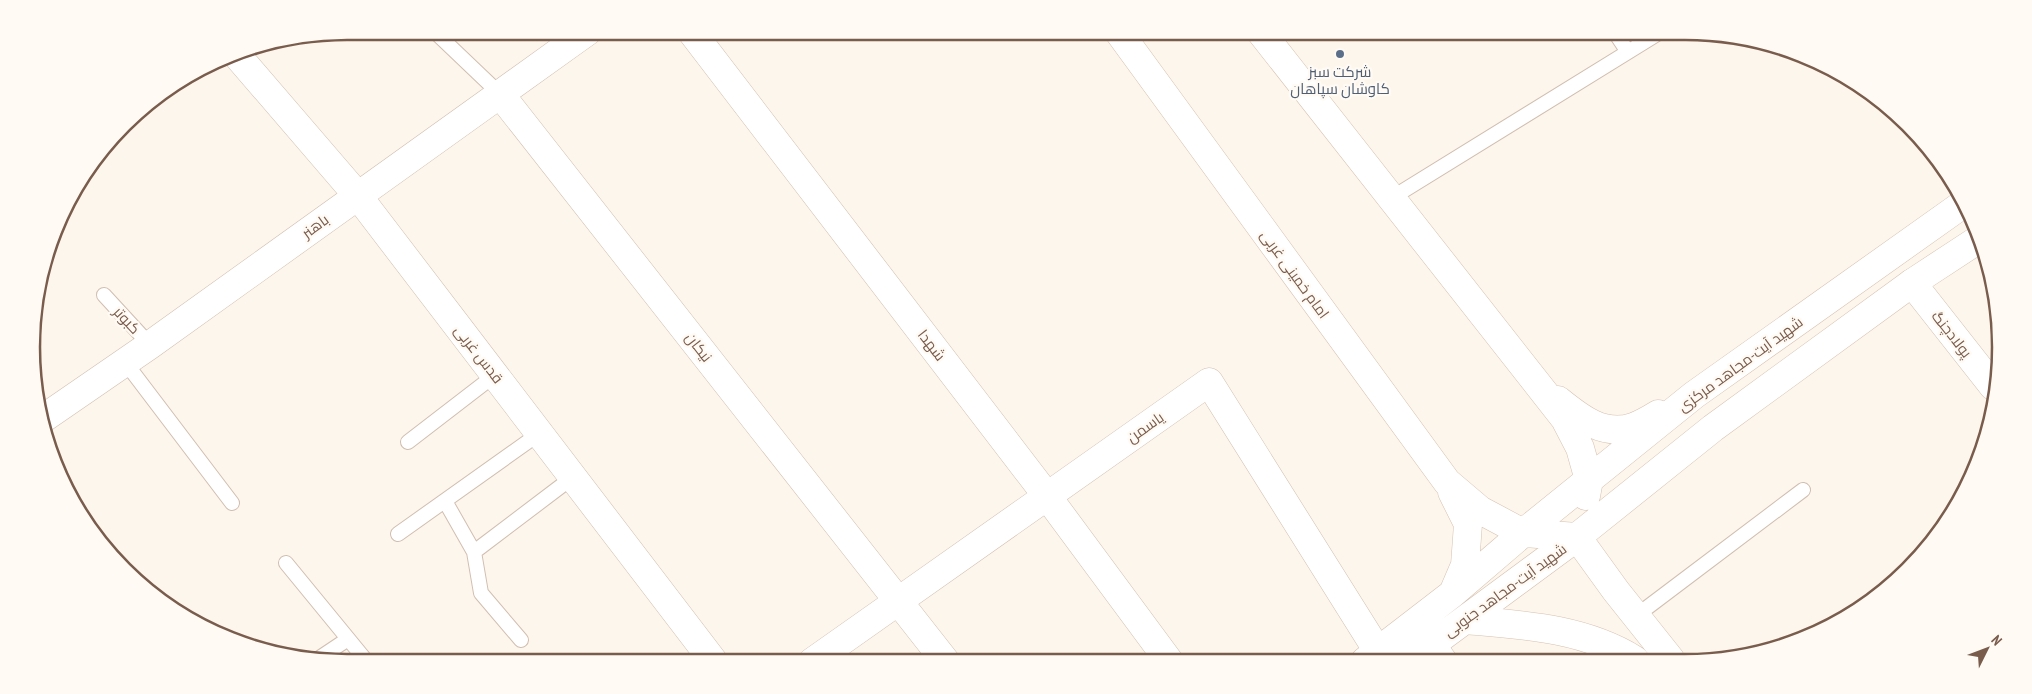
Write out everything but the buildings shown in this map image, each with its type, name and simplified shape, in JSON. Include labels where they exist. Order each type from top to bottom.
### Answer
[{"type":"street","name":"باهنر","points":[[48,415],[150,345],[575,40]]},
{"type":"street","name":"شهدا","points":[[698,40],[1047,496],[1165,654]]},
{"type":"street","name":"امام خمینی غربی","points":[[1125,40],[1447,482],[1480,510],[1523,533]]},
{"type":"street","points":[[1267,40],[1390,199],[1565,419],[1580,448],[1589,480],[1577,537],[1616,591],[1666,654]]},
{"type":"street","name":"قدس غربی","points":[[240,59],[358,196],[708,654]]},
{"type":"street","name":"نیکان","points":[[500,94],[940,654]]},
{"type":"street","name":"شهید آیت-مجاهد مرکزی","points":[[1523,533],[1694,396],[1958,207]]},
{"type":"street","points":[[1523,533],[1577,537],[1712,428],[1912,283],[1974,242]]},
{"type":"street","name":"پولادچنگ","points":[[1912,283],[1990,382]]},
{"type":"street","name":"یاسمن","points":[[823,654],[1209,382],[1374,654]]},
{"type":"street","points":[[1542,388],[1582,420],[1602,429],[1631,428],[1694,396]]},
{"type":"street","points":[[1447,482],[1468,524],[1465,565],[1452,594]]},
{"type":"street","name":"شهید آیت-مجاهد جنوبی","points":[[1381,654],[1523,533]]},
{"type":"street","name":"شهید آیت-مجاهد جنوبی","points":[[1437,653],[1465,620],[1577,537]]},
{"type":"street","points":[[1465,620],[1535,626],[1580,635],[1622,654]]},
{"type":"lane","points":[[443,40],[500,94]]},
{"type":"lane","points":[[1620,40],[1628,52]]},
{"type":"lane","points":[[1390,199],[1647,40]]},
{"type":"lane","name":"کبوتر","points":[[104,295],[150,345]]},
{"type":"lane","points":[[125,362],[232,503]]},
{"type":"lane","points":[[408,442],[495,375]]},
{"type":"lane","points":[[398,534],[540,433]]},
{"type":"lane","points":[[474,552],[574,477]]},
{"type":"lane","points":[[1636,616],[1804,490]]},
{"type":"lane","points":[[445,501],[474,552],[481,593],[521,640]]},
{"type":"lane","points":[[286,563],[360,654]]},
{"type":"lane","points":[[327,653],[348,639]]},
{"type":"place","name":"شرکت سبز کاوشان سپاهان","points":[[1340,54]]}]
